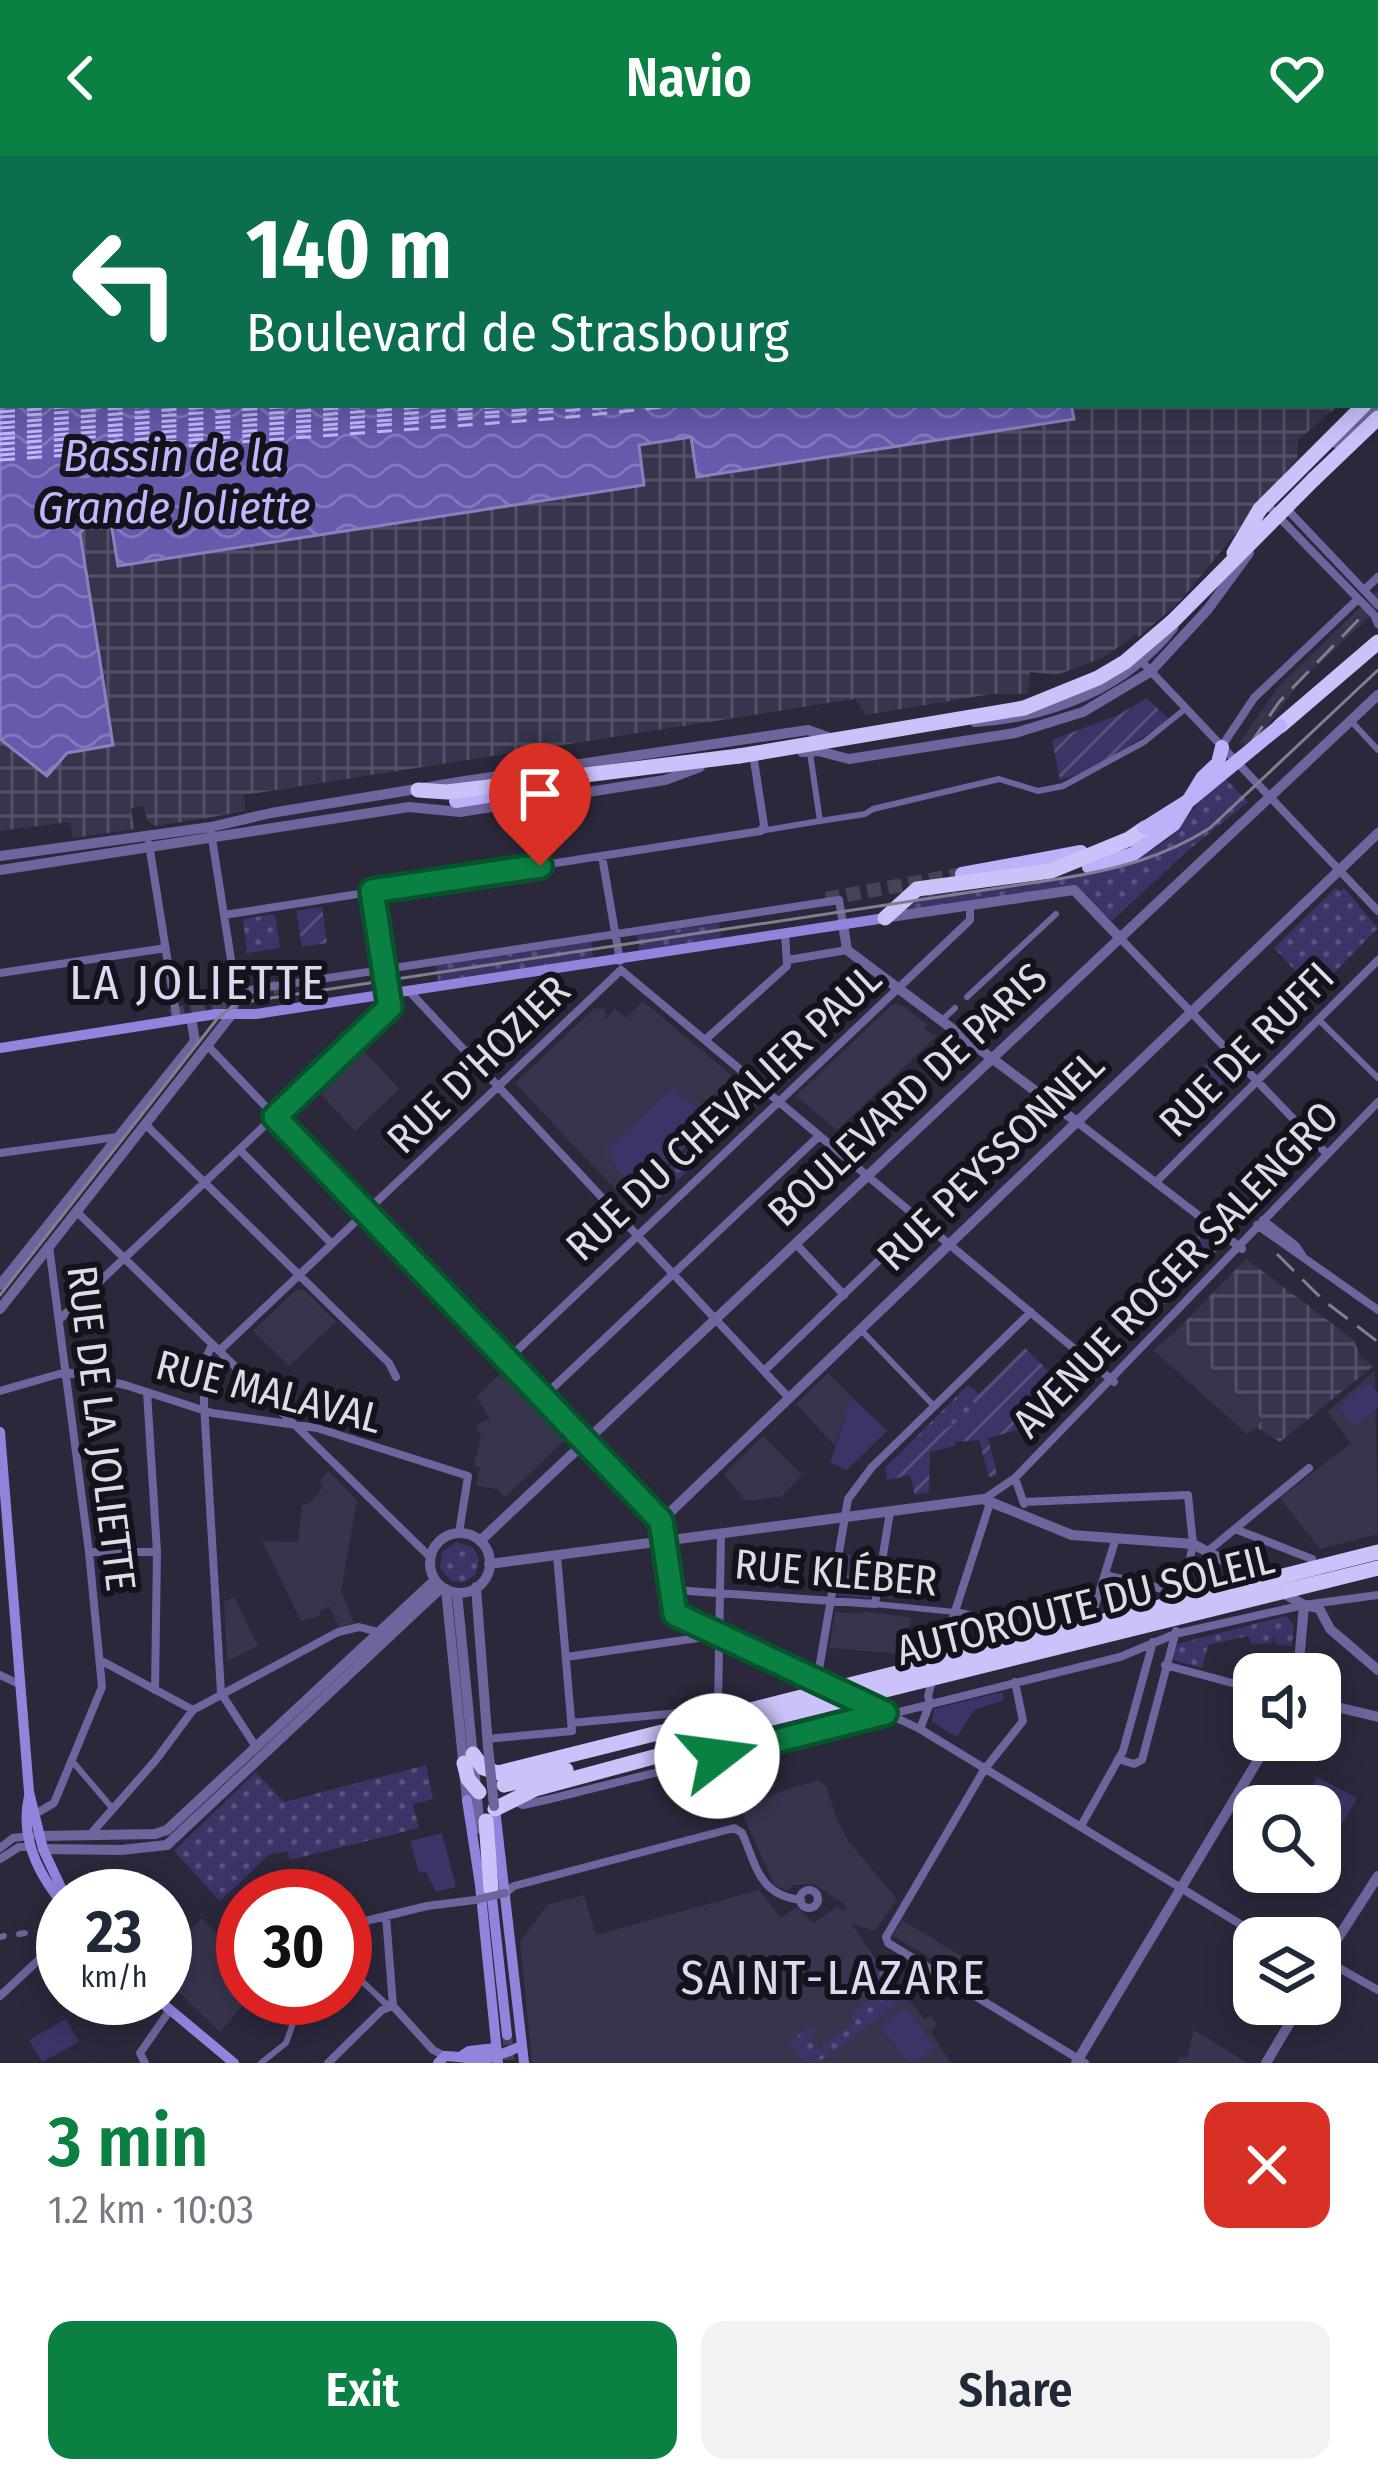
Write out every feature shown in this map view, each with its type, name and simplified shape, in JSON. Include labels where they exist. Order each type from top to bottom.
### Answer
[{"type":"highway","points":[[1219,574],[1256,514],[1361,408]]},
{"type":"highway","points":[[418,790],[447,792],[746,757],[1045,702],[1125,662],[1378,421]]},
{"type":"highway","points":[[885,918],[921,888],[1051,871],[1129,839],[1191,799],[1378,642]]},
{"type":"highway","points":[[962,874],[1124,858],[1161,835],[1185,811],[1220,755],[1236,763]]},
{"type":"highway","points":[[455,800],[622,772]]},
{"type":"highway","name":"AUTOROUTE DU SOLEIL","points":[[670,1743],[770,1703],[1378,1552]]},
{"type":"highway","name":"AUTOROUTE DU SOLEIL","points":[[739,1727],[1378,1568]]},
{"type":"highway","points":[[695,1737],[739,1727]]},
{"type":"highway","points":[[533,1786],[670,1743],[739,1727]]},
{"type":"highway","points":[[498,1799],[670,1743]]},
{"type":"highway","points":[[498,1799],[670,1743]]},
{"type":"highway","points":[[475,1788],[478,1751]]},
{"type":"highway","points":[[478,1751],[498,1799],[498,1891]]},
{"type":"main road","points":[[0,1048],[191,1018],[256,1014],[620,965],[885,918]]},
{"type":"main road","points":[[0,1432],[5,1563],[29,1792],[25,1813],[48,1869]]},
{"type":"main road","points":[[475,1788],[497,2056]]},
{"type":"main road","points":[[29,1792],[37,1813],[35,1842]]},
{"type":"main road","points":[[498,1891],[507,2035]]},
{"type":"main road","points":[[498,1891],[524,2063]]},
{"type":"main road","points":[[191,2025],[234,2063]]},
{"type":"main road","points":[[441,2060],[497,2056],[522,2047]]},
{"type":"street","points":[[0,856],[409,807],[460,812],[665,780],[746,757],[810,751],[848,758],[1041,728],[1101,704],[1146,668],[1280,509],[1375,408]]},
{"type":"street","points":[[1280,509],[1378,421]]},
{"type":"street","points":[[1280,509],[1361,595],[1378,624]]},
{"type":"street","points":[[1146,668],[1220,755],[1254,698],[1378,577]]},
{"type":"street","points":[[1361,595],[1378,605]]},
{"type":"street","points":[[211,832],[272,813],[808,730],[845,742],[1038,714],[1146,668]]},
{"type":"street","name":"BOULEVARD DE PARIS","points":[[480,1541],[1378,695]]},
{"type":"street","points":[[224,915],[865,814],[999,779],[1038,791],[1063,786],[1144,742],[1185,710]]},
{"type":"street","points":[[1351,721],[1378,750]]},
{"type":"street","points":[[751,740],[746,757],[764,825],[761,831]]},
{"type":"street","points":[[810,751],[820,821]]},
{"type":"street","points":[[1236,763],[1378,911]]},
{"type":"street","points":[[0,1309],[232,1014],[236,992],[211,832]]},
{"type":"street","name":"RUE PEYSSONNEL","points":[[661,1521],[1378,833]]},
{"type":"street","points":[[0,870],[149,841]]},
{"type":"street","points":[[149,841],[177,1020]]},
{"type":"street","points":[[602,856],[620,965],[1112,1380]]},
{"type":"street","points":[[885,918],[1074,890],[1326,1153]]},
{"type":"street","points":[[60,1319],[390,1007],[372,891]]},
{"type":"street","points":[[236,992],[838,900],[847,950],[1240,1247]]},
{"type":"street","name":"RUE DU CHEVALIER PAUL","points":[[506,1360],[970,920],[970,904]]},
{"type":"street","points":[[967,997],[1056,914]]},
{"type":"street","points":[[705,1040],[787,966],[785,933]]},
{"type":"street","points":[[0,973],[166,948]]},
{"type":"street","points":[[788,960],[847,950]]},
{"type":"street","name":"RUE DE RUFFI","points":[[1157,1181],[1378,960]]},
{"type":"street","name":"RUE D'HOZIER","points":[[216,1348],[300,1275],[620,965]]},
{"type":"street","points":[[409,991],[788,1398]]},
{"type":"street","points":[[941,1021],[955,1008]]},
{"type":"street","points":[[0,1285],[195,1041],[191,1018]]},
{"type":"street","points":[[1318,1019],[1378,1078]]},
{"type":"street","points":[[207,1045],[661,1521],[674,1590],[672,1607]]},
{"type":"street","name":"AVENUE ROGER SALENGRO","points":[[987,1501],[1016,1478],[1378,1102]]},
{"type":"street","points":[[145,1124],[389,1364],[396,1377]]},
{"type":"street","points":[[543,1397],[819,1136]]},
{"type":"street","points":[[0,1153],[118,1137]]},
{"type":"street","points":[[240,1150],[332,1244]]},
{"type":"street","points":[[76,1211],[430,1557],[445,1587],[478,1751],[498,1799],[528,1804],[1120,1657],[1175,1634],[1304,1605],[1378,1595]]},
{"type":"street","points":[[764,1371],[920,1221]]},
{"type":"street","points":[[1260,1222],[1378,1310]]},
{"type":"street","points":[[796,1244],[844,1295]]},
{"type":"street","name":"RUE DE LA JOLIETTE","points":[[37,1813],[54,1804],[103,1688],[49,1245]]},
{"type":"street","points":[[0,1269],[14,1271]]},
{"type":"street","points":[[817,1681],[843,1521],[856,1484],[1031,1312]]},
{"type":"street","points":[[861,1330],[934,1406]]},
{"type":"street","points":[[216,1348],[204,1362],[221,1694],[256,1747]]},
{"type":"street","name":"RUE MALAVAL","points":[[0,1391],[66,1372],[205,1410],[317,1428],[467,1477],[459,1533]]},
{"type":"street","points":[[148,1392],[157,1552],[155,1690]]},
{"type":"street","points":[[1208,1551],[1309,1468]]},
{"type":"street","points":[[1016,1478],[1024,1518]]},
{"type":"street","points":[[1024,1502],[1188,1495],[1193,1544],[1142,1760],[1135,1764],[1118,1759]]},
{"type":"street","points":[[489,1564],[987,1501],[1072,1535],[1193,1544],[1322,1611],[1330,1629],[1378,1670]]},
{"type":"street","points":[[920,1729],[987,1501]]},
{"type":"street","points":[[875,1604],[890,1512]]},
{"type":"street","points":[[1233,1528],[1312,1559]]},
{"type":"street","points":[[0,1859],[35,1842],[171,1835],[379,1631],[445,1587],[476,1587],[486,1577],[489,1564],[480,1541],[459,1533],[441,1539],[430,1557]]},
{"type":"street","points":[[718,1706],[721,1534]]},
{"type":"street","points":[[1094,1609],[1116,1538]]},
{"type":"street","points":[[664,1544],[662,1560],[672,1607],[920,1729],[1233,1919]]},
{"type":"street","points":[[89,1552],[157,1552]]},
{"type":"street","points":[[478,1751],[572,1731],[557,1555]]},
{"type":"street","points":[[1105,1575],[1183,1594]]},
{"type":"street","points":[[0,1848],[14,1838],[156,1848],[445,1587]]},
{"type":"street","points":[[476,1587],[478,1751]]},
{"type":"street","name":"RUE KLÉBER","points":[[674,1590],[955,1612],[1009,1628],[1018,1681]]},
{"type":"street","points":[[1300,1653],[1304,1605]]},
{"type":"street","points":[[89,1836],[193,1710],[338,1632],[359,1627],[379,1631]]},
{"type":"street","points":[[566,1657],[721,1635]]},
{"type":"street","points":[[1152,1645],[1166,1661],[1233,1682]]},
{"type":"street","points":[[1081,1826],[1118,1759],[1152,1645]]},
{"type":"street","points":[[1120,1657],[1142,1678]]},
{"type":"street","points":[[100,1660],[193,1710]]},
{"type":"street","points":[[0,1675],[21,1685]]},
{"type":"street","points":[[1018,1681],[1024,1718],[984,1770],[887,1930],[888,1943],[1080,2061],[1257,1761]]},
{"type":"street","points":[[1341,1708],[1378,1718]]},
{"type":"street","points":[[571,1724],[700,1711]]},
{"type":"street","points":[[717,1744],[717,1756]]},
{"type":"street","points":[[73,1762],[113,1809]]},
{"type":"street","points":[[475,1788],[485,1868],[498,1891]]},
{"type":"street","points":[[372,1919],[475,1900],[734,1828],[742,1833],[771,1890],[801,1900]]},
{"type":"street","points":[[1341,1933],[1378,1876]]},
{"type":"street","points":[[386,1916],[393,2006]]},
{"type":"street","points":[[0,1996],[36,1962]]},
{"type":"street","points":[[1341,1972],[1378,1990]]},
{"type":"street","points":[[372,1991],[393,2006],[441,2060]]},
{"type":"street","points":[[328,2063],[382,2010],[393,2006]]},
{"type":"street","points":[[142,2058],[155,2025]]},
{"type":"street","points":[[261,2063],[286,2043],[292,2025]]},
{"type":"street","points":[[1265,2063],[1288,2025]]},
{"type":"shaded area","points":[[1072,408],[1335,408],[1298,440],[1297,459],[1180,601],[1139,637],[1102,658],[1057,675],[1030,672],[1028,694],[991,694],[866,715],[855,699],[244,795],[245,811],[207,818],[155,826],[143,806],[131,808],[134,829],[73,838],[70,822],[0,831],[0,739],[47,775],[67,753],[80,533],[86,526],[110,522],[118,566],[644,485],[638,445],[691,437],[698,477],[1074,418]]},
{"type":"shaded area","points":[[1378,590],[1378,609],[1301,681],[1251,747],[1240,742],[1278,687]]},
{"type":"shaded area","points":[[1147,698],[1168,718],[1160,726],[1091,770],[1060,780],[1052,740],[1118,715]]},
{"type":"shaded area","points":[[1219,772],[1248,802],[1112,921],[1073,886],[899,912],[913,897],[1082,874],[1145,853],[1176,832]]},
{"type":"shaded area","points":[[1336,887],[1344,888],[1378,928],[1315,992],[1274,948]]},
{"type":"shaded area","points":[[322,907],[327,943],[302,947],[296,911]]},
{"type":"shaded area","points":[[275,914],[280,948],[247,953],[243,919]]},
{"type":"shaded area","points":[[719,923],[721,938],[639,951],[637,935]]},
{"type":"shaded area","points":[[591,942],[593,958],[438,981],[436,965]]},
{"type":"shaded area","points":[[643,1001],[748,1089],[628,1203],[515,1083],[595,1008],[605,1009],[606,1019],[615,1009],[627,1018]]},
{"type":"shaded area","points":[[900,1004],[936,1037],[837,1130],[796,1096],[892,1005]]},
{"type":"shaded area","points":[[361,1048],[399,1089],[355,1131],[317,1090]]},
{"type":"shaded area","points":[[1216,1054],[1233,1073],[1198,1108],[1180,1089]]},
{"type":"shaded area","points":[[674,1087],[674,1095],[695,1103],[702,1122],[725,1101],[729,1105],[638,1191],[634,1187],[639,1180],[624,1175],[612,1153],[604,1152]]},
{"type":"shaded area","points":[[748,1092],[759,1103],[641,1215],[630,1204]]},
{"type":"shaded area","points":[[1200,1227],[1221,1247],[1159,1311],[1138,1290]]},
{"type":"shaded area","points":[[1246,1259],[1354,1340],[1360,1356],[1373,1366],[1280,1442],[1256,1427],[1263,1420],[1175,1332]]},
{"type":"shaded area","points":[[296,1290],[304,1290],[336,1322],[289,1366],[253,1331]]},
{"type":"shaded area","points":[[1175,1332],[1264,1421],[1247,1434],[1153,1350]]},
{"type":"shaded area","points":[[1025,1348],[1064,1386],[1028,1427],[988,1438],[997,1475],[989,1477],[979,1440],[930,1452],[929,1492],[915,1495],[910,1475],[887,1480],[885,1468],[918,1435],[925,1442],[978,1408],[963,1390],[968,1385],[979,1394]]},
{"type":"shaded area","points":[[504,1370],[564,1434],[564,1441],[505,1497],[498,1489],[476,1486],[480,1468],[474,1465],[481,1438],[476,1425],[490,1419],[476,1397]]},
{"type":"shaded area","points":[[1375,1371],[1378,1534],[1320,1549],[1280,1498],[1351,1443],[1327,1412]]},
{"type":"shaded area","points":[[828,1373],[853,1398],[835,1446],[796,1404]]},
{"type":"shaded area","points":[[1369,1382],[1378,1393],[1378,1408],[1354,1427],[1338,1407]]},
{"type":"shaded area","points":[[963,1390],[979,1408],[925,1442],[918,1435]]},
{"type":"shaded area","points":[[853,1398],[887,1431],[847,1470],[830,1463],[844,1410]]},
{"type":"shaded area","points":[[763,1436],[802,1475],[781,1497],[745,1501],[724,1474]]},
{"type":"shaded area","points":[[328,1471],[357,1500],[341,1591],[354,1623],[339,1627],[329,1606],[320,1616],[301,1621],[262,1541],[298,1542],[302,1505],[310,1503],[322,1488],[320,1480]]},
{"type":"shaded area","points":[[456,1542],[473,1547],[479,1559],[475,1575],[464,1582],[451,1581],[440,1568],[442,1552]]},
{"type":"shaded area","points":[[845,1555],[878,1557],[870,1598],[838,1595]]},
{"type":"shaded area","points":[[890,1558],[928,1562],[924,1601],[883,1598]]},
{"type":"shaded area","points":[[234,1597],[258,1646],[227,1661],[224,1602]]},
{"type":"shaded area","points":[[835,1612],[911,1618],[903,1654],[829,1648]]},
{"type":"shaded area","points":[[1286,1616],[1294,1625],[1292,1646],[1275,1644],[1274,1635],[1272,1643],[1252,1645],[1248,1636],[1208,1645],[1202,1668],[1173,1660],[1177,1644]]},
{"type":"shaded area","points":[[1002,1692],[1004,1700],[974,1710],[957,1737],[932,1722],[934,1709]]},
{"type":"shaded area","points":[[426,1765],[433,1799],[413,1804],[419,1828],[290,1860],[287,1851],[270,1854],[254,1869],[216,1869],[216,1897],[174,1851],[256,1772],[284,1802]]},
{"type":"shaded area","points":[[818,1780],[826,1786],[849,1842],[897,1899],[875,1931],[851,1923],[903,2001],[908,1998],[924,2019],[931,2016],[937,2024],[931,2032],[951,2063],[532,2063],[520,1942],[547,1905],[584,1895],[596,1935],[759,1890],[781,1918],[797,1907],[813,1923],[837,1907],[844,1911],[841,1902],[813,1884],[792,1885],[788,1891],[774,1884],[742,1813],[752,1801]]},
{"type":"shaded area","points":[[1341,1790],[1357,1798],[1341,1826]]},
{"type":"shaded area","points":[[442,1833],[456,1887],[436,1892],[426,1872],[419,1873],[410,1841]]},
{"type":"shaded area","points":[[202,1918],[216,1933],[216,2025],[226,2025],[220,2032],[192,2005],[192,1927]]},
{"type":"shaded area","points":[[902,1920],[982,1968],[973,1983],[893,1936]]},
{"type":"shaded area","points":[[868,1948],[903,2000],[817,2063],[805,2063],[789,2042],[811,2026],[815,2032],[809,2037],[819,2049],[855,2022],[850,2014],[884,1990],[875,1977],[858,1985]]},
{"type":"shaded area","points":[[905,2007],[936,2047],[915,2063],[908,2063],[880,2026]]},
{"type":"shaded area","points":[[55,2025],[69,2025],[79,2042],[42,2062],[29,2040]]},
{"type":"shaded area","points":[[1194,2030],[1246,2062],[1177,2063],[1179,2057],[1187,2058]]},
{"type":"water","name":"Bassin de la Grande Joliette","points":[[0,408],[1072,408],[1074,419],[697,477],[691,437],[639,445],[644,485],[118,566],[111,523],[86,526],[80,533],[113,745],[67,753],[47,776],[0,739]]},
{"type":"ferry route","points":[[0,412],[51,408]]},
{"type":"ferry route","points":[[0,417],[122,408]]},
{"type":"ferry route","points":[[0,423],[194,408]]},
{"type":"ferry route","points":[[0,428],[266,408]]},
{"type":"ferry route","points":[[0,434],[339,408]]},
{"type":"ferry route","points":[[0,439],[409,408]]},
{"type":"ferry route","points":[[0,444],[480,408]]},
{"type":"ferry route","points":[[0,450],[548,408]]},
{"type":"ferry route","points":[[0,455],[601,408]]},
{"type":"ferry route","points":[[0,460],[654,408]]},
{"type":"tunnel","points":[[826,899],[962,874]]},
{"type":"tunnel","points":[[171,1016],[277,987]]},
{"type":"tunnel","points":[[670,1744],[695,1737]]},
{"type":"tunnel","points":[[507,2035],[510,2063]]},
{"type":"tram line","points":[[0,1295],[217,1019],[237,1003],[1122,866],[1210,828],[1378,670]]},
{"type":"railway","points":[[1249,746],[1279,702],[1363,615]]},
{"type":"railway","points":[[1277,1254],[1323,1300],[1378,1342]]},
{"type":"district","name":"LA JOLIETTE","points":[[198,982]]},
{"type":"district","name":"SAINT-LAZARE","points":[[834,1977]]},
{"type":"route","points":[[540,866],[372,891],[390,1007],[275,1117],[661,1521],[675,1614],[885,1713],[717,1756]]}]
